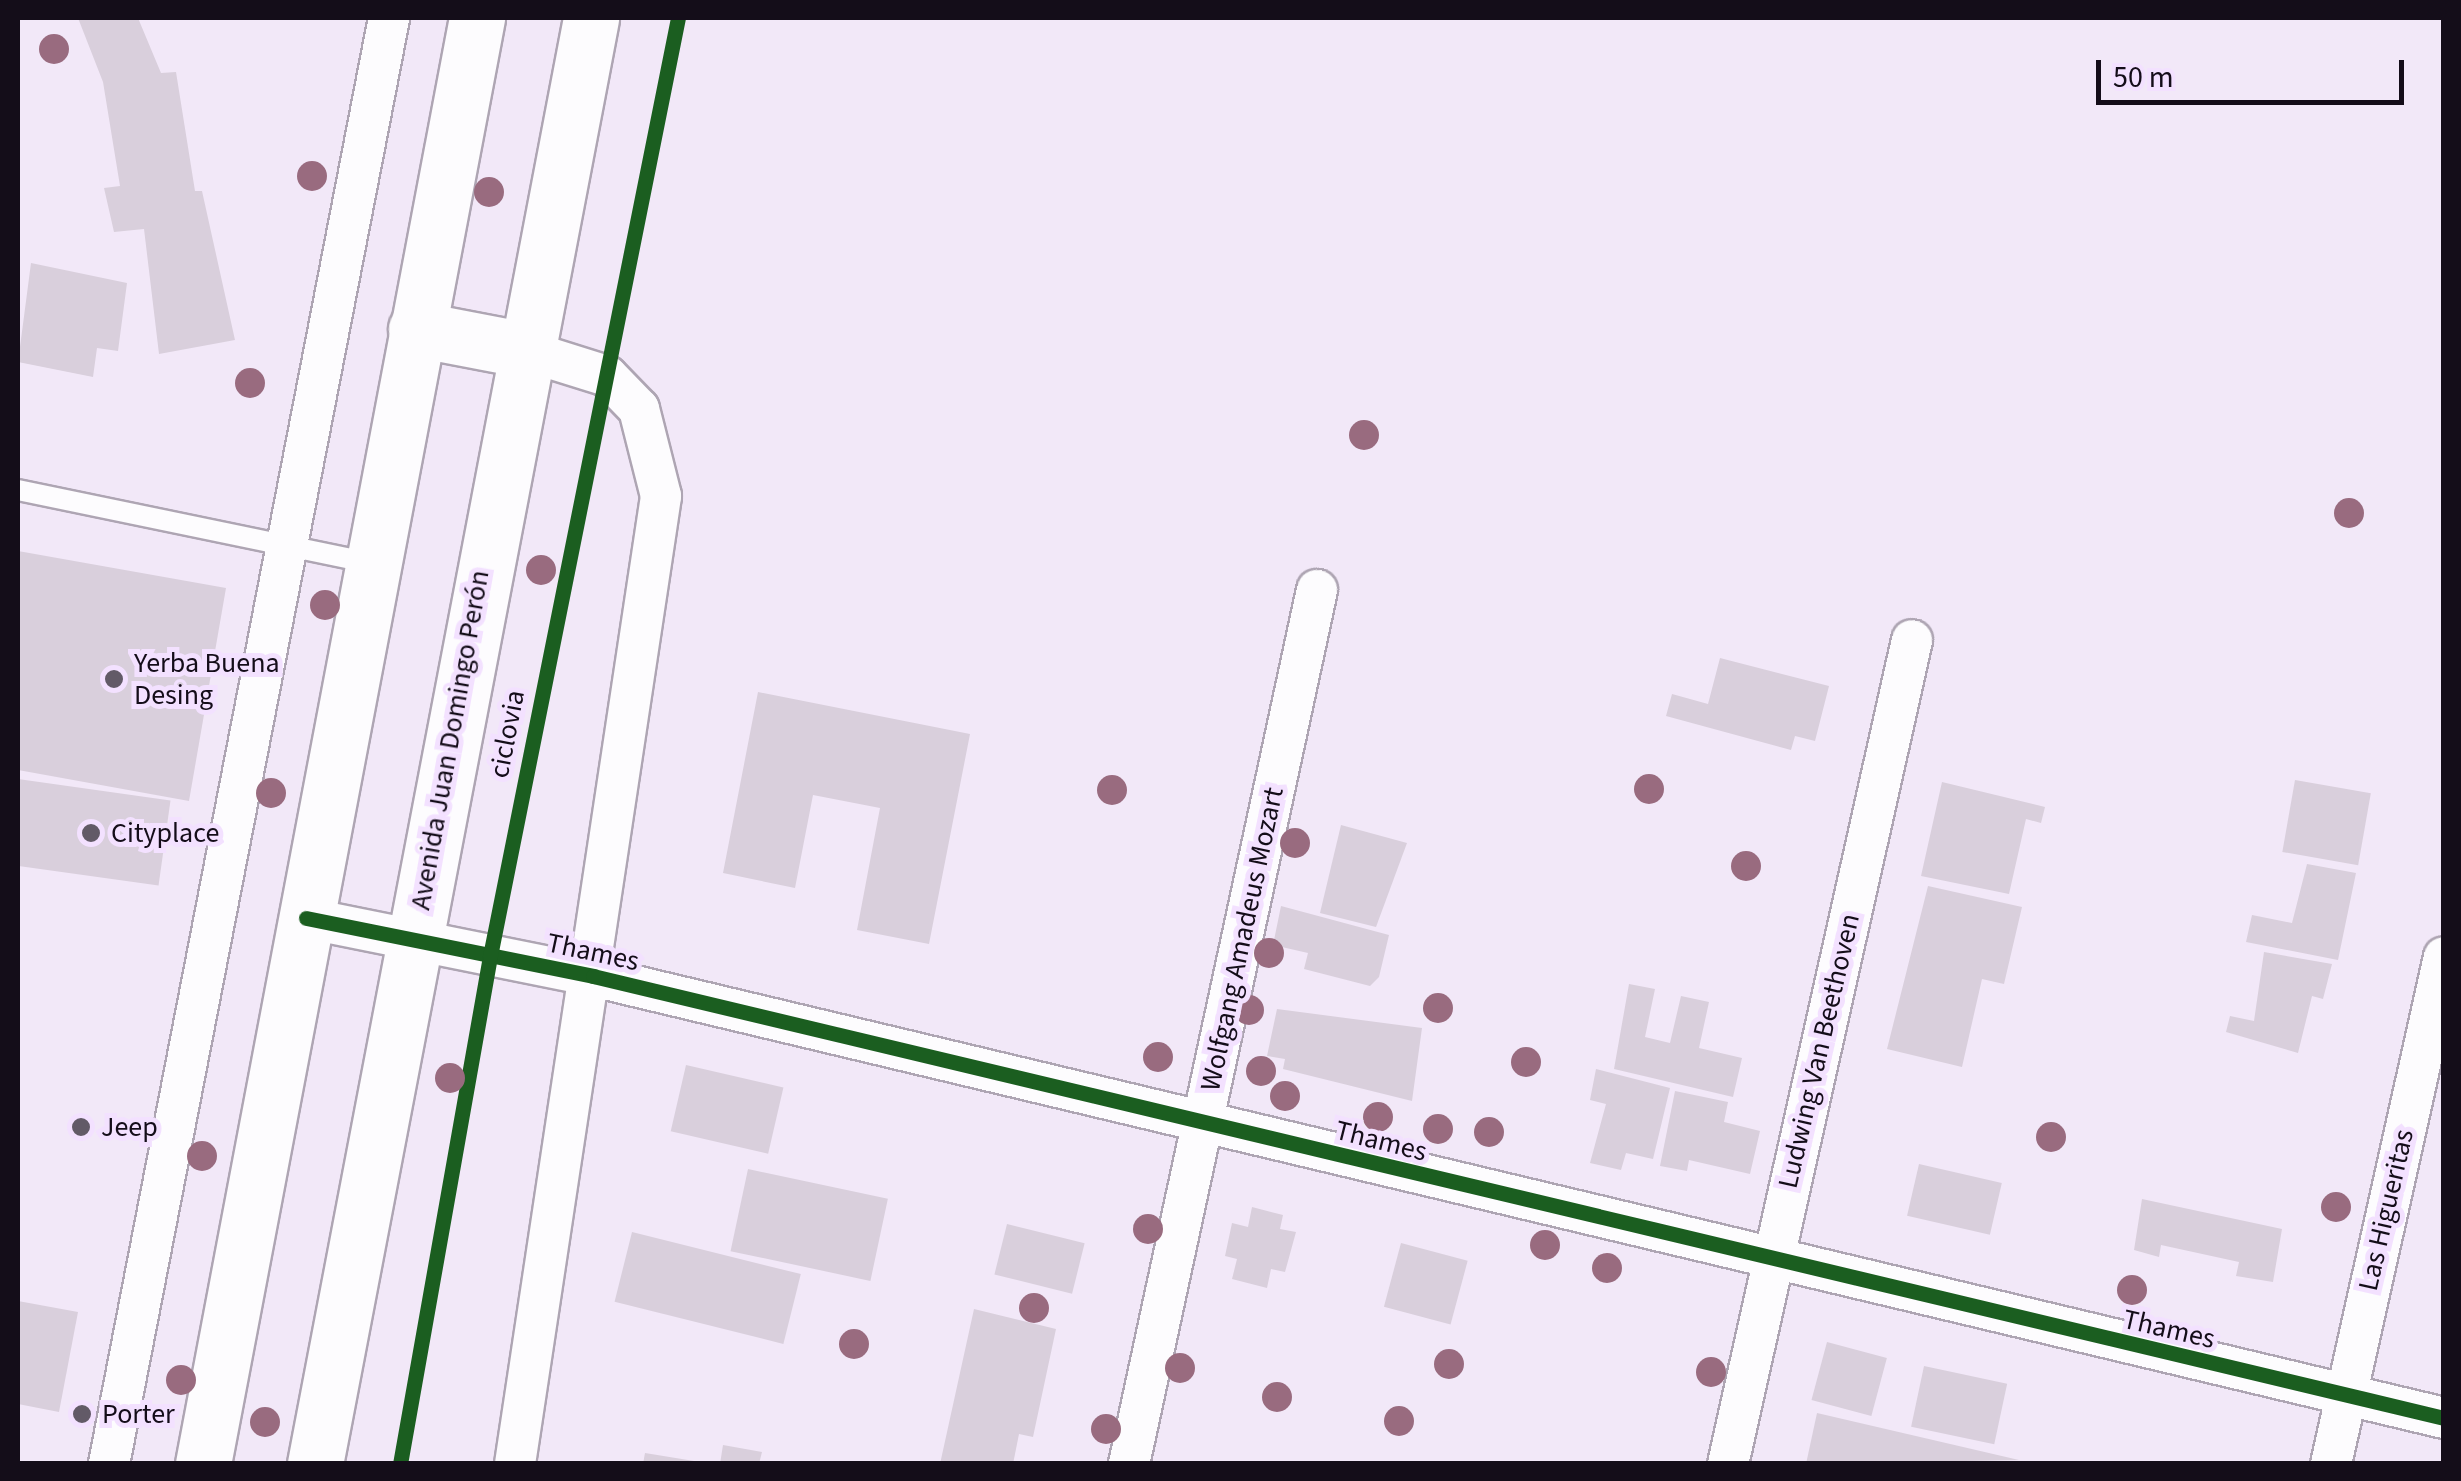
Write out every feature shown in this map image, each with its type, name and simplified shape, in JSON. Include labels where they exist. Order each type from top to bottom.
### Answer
[{"type":"main road","points":[[203,1464],[478,18]]},
{"type":"main road","name":"Avenida Juan Domingo Perón","points":[[315,1464],[521,349],[590,18]]},
{"type":"main road","points":[[416,328],[521,349]]},
{"type":"street","points":[[109,1464],[389,18]]},
{"type":"street","points":[[515,1464],[593,976],[661,496],[639,409],[607,376],[521,349]]},
{"type":"street","name":"Wolfgang Amadeus Mozart","points":[[1129,1464],[1317,590]]},
{"type":"street","name":"Ludwing Van Beethoven","points":[[1728,1464],[1912,640]]},
{"type":"street","name":"Thames","points":[[306,918],[593,976],[1771,1261],[2444,1418]]},
{"type":"street","name":"Las Higueritas","points":[[2331,1464],[2444,957]]},
{"type":"lane","points":[[18,490],[373,564]]},
{"type":"building","points":[[78,18],[138,18],[161,73],[176,72],[195,191],[202,191],[235,340],[159,354],[144,229],[114,232],[104,188],[120,186],[103,82]]},
{"type":"building","points":[[31,263],[127,283],[118,351],[97,348],[93,377],[18,362]]},
{"type":"building","name":"Yerba Buena Desing","points":[[18,551],[226,588],[189,801],[18,770]]},
{"type":"building","points":[[1720,658],[1829,686],[1815,741],[1795,736],[1791,750],[1666,716],[1672,694],[1708,704]]},
{"type":"building","points":[[758,692],[970,734],[929,944],[857,930],[880,808],[813,795],[795,888],[723,873]]},
{"type":"building","name":"Cityplace","points":[[18,779],[171,800],[159,886],[18,866]]},
{"type":"building","points":[[2295,780],[2371,793],[2358,865],[2282,852]]},
{"type":"building","points":[[1942,782],[2045,807],[2041,823],[2026,819],[2009,894],[1921,876]]},
{"type":"building","points":[[1341,825],[1407,843],[1376,927],[1320,913]]},
{"type":"building","points":[[2307,864],[2356,873],[2338,960],[2246,942],[2252,915],[2292,923]]},
{"type":"building","points":[[1928,886],[2022,907],[2004,984],[1982,979],[1962,1067],[1887,1049]]},
{"type":"building","points":[[1281,906],[1389,935],[1379,977],[1370,986],[1304,969],[1308,953],[1273,945]]},
{"type":"building","points":[[2264,952],[2332,964],[2323,999],[2312,996],[2298,1053],[2226,1032],[2230,1016],[2254,1021]]},
{"type":"building","points":[[1629,984],[1655,989],[1645,1037],[1670,1043],[1681,996],[1709,1002],[1699,1048],[1742,1058],[1733,1097],[1614,1069]]},
{"type":"building","points":[[1277,1009],[1422,1028],[1412,1101],[1283,1069],[1285,1059],[1267,1056]]},
{"type":"building","points":[[686,1065],[783,1087],[768,1154],[671,1131]]},
{"type":"building","points":[[1596,1069],[1670,1088],[1653,1159],[1626,1153],[1621,1170],[1590,1163],[1606,1104],[1590,1100]]},
{"type":"building","points":[[1675,1091],[1728,1102],[1724,1122],[1760,1131],[1750,1174],[1689,1160],[1687,1171],[1660,1166]]},
{"type":"building","points":[[1919,1164],[2002,1183],[1990,1235],[1907,1216]]},
{"type":"building","points":[[748,1169],[888,1199],[870,1281],[731,1251]]},
{"type":"building","points":[[2142,1199],[2282,1229],[2273,1282],[2236,1276],[2239,1262],[2161,1245],[2159,1257],[2134,1250]]},
{"type":"building","points":[[1252,1207],[1283,1215],[1280,1229],[1296,1232],[1285,1272],[1271,1269],[1267,1288],[1232,1279],[1237,1259],[1225,1256],[1232,1223],[1248,1227]]},
{"type":"building","points":[[1007,1224],[1085,1243],[1072,1294],[994,1274]]},
{"type":"building","points":[[632,1232],[801,1274],[783,1344],[615,1302]]},
{"type":"building","points":[[1401,1243],[1468,1261],[1451,1325],[1384,1307]]},
{"type":"building","points":[[18,1301],[78,1312],[59,1412],[18,1404]]},
{"type":"building","points":[[974,1309],[1056,1329],[1033,1437],[1019,1434],[1013,1464],[940,1464]]},
{"type":"building","points":[[1827,1342],[1887,1358],[1871,1416],[1811,1400]]},
{"type":"building","points":[[1924,1366],[2007,1384],[1994,1444],[1911,1427]]},
{"type":"building","points":[[1817,1413],[2019,1460],[1806,1464]]},
{"type":"building","points":[[723,1445],[762,1452],[759,1464],[720,1464]]},
{"type":"building","points":[[645,1453],[694,1461],[694,1464],[643,1464]]},
{"type":"cycle path","name":"ciclovia","points":[[400,1464],[490,956],[678,18]]},
{"type":"cycle path","points":[[306,918],[593,976],[2444,1418]]},
{"type":"place","name":"Yerba Buena Desing","points":[[114,679]]},
{"type":"place","name":"Cityplace","points":[[91,833]]},
{"type":"place","name":"Jeep","points":[[81,1127]]},
{"type":"place","name":"Porter","points":[[82,1414]]}]
